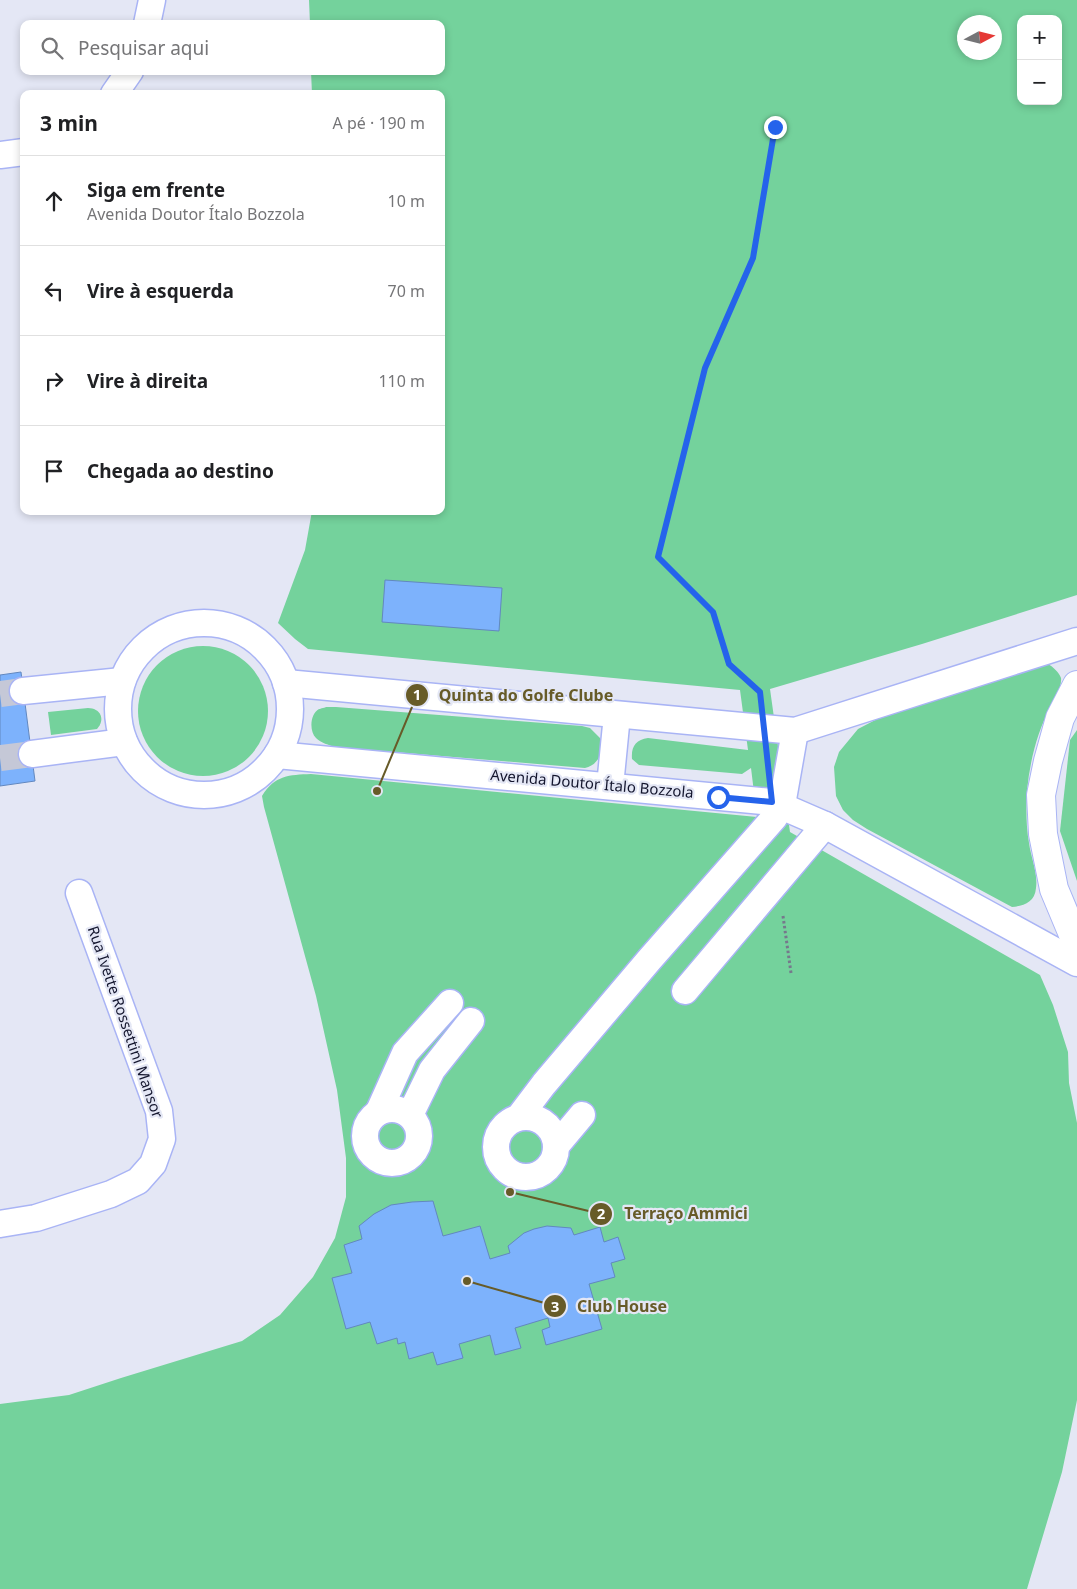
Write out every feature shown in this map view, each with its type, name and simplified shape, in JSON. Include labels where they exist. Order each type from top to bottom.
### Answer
[{"type":"main road","points":[[1077,686],[1060,718],[1041,795],[1043,834],[1054,889],[1077,944]]},
{"type":"street","points":[[148,20],[152,0]]},
{"type":"street","points":[[117,90],[127,75]]},
{"type":"street","points":[[0,155],[20,152]]},
{"type":"street","points":[[190,623],[220,624],[249,635],[272,656],[286,683],[290,708],[287,732],[277,755],[256,778],[228,792],[197,795],[166,787],[141,769],[124,742],[118,712],[122,681],[137,654],[161,634],[190,623]]},
{"type":"street","points":[[286,683],[796,731],[1077,640]]},
{"type":"street","points":[[23,691],[122,681]]},
{"type":"street","points":[[610,786],[617,715]]},
{"type":"street","points":[[519,1117],[530,1117],[540,1120],[549,1126],[554,1136],[556,1146],[554,1158],[549,1167],[533,1177],[514,1175],[499,1162],[496,1140],[501,1130],[509,1122],[519,1117],[544,1084],[650,959],[774,818],[782,805],[796,731]]},
{"type":"street","points":[[32,754],[124,742]]},
{"type":"street","name":"Avenida Doutor Ítalo Bozzola","points":[[277,755],[772,802],[826,826],[1077,964]]},
{"type":"street","points":[[685,991],[826,826]]},
{"type":"street","name":"Rua Ivette Rossettini Mansor","points":[[0,1224],[36,1218],[111,1194],[138,1181],[153,1164],[162,1139],[159,1111],[79,893]]},
{"type":"street","points":[[379,1111],[405,1052],[450,1003]]},
{"type":"street","points":[[410,1115],[432,1070],[471,1021]]},
{"type":"street","points":[[389,1108],[401,1110],[410,1115],[417,1124],[420,1135],[417,1147],[412,1155],[396,1163],[386,1163],[376,1159],[368,1150],[364,1140],[365,1128],[370,1118],[379,1111],[389,1108]]},
{"type":"street","points":[[556,1146],[582,1115]]},
{"type":"path","points":[[764,729],[760,692],[729,664],[713,612],[658,557],[705,368],[753,258],[775,127]]},
{"type":"path","points":[[778,882],[791,972]]},
{"type":"green space","points":[[309,0],[1077,0],[1077,595],[770,689],[790,832],[1040,975],[1053,1005],[1068,1052],[1069,1083],[1077,1123],[1077,1400],[1062,1472],[1027,1589],[0,1589],[0,1404],[69,1395],[242,1341],[280,1315],[313,1277],[335,1238],[346,1197],[346,1158],[337,1090],[316,996],[264,807],[262,796],[267,789],[277,780],[289,776],[311,774],[757,817],[751,768],[742,774],[639,765],[632,759],[632,751],[635,744],[640,740],[648,738],[748,750],[740,690],[308,649],[278,623],[305,550],[311,515],[445,515],[445,90],[312,90],[311,75],[445,75],[445,20],[310,20]]},
{"type":"green space","points":[[203,646],[216,647],[228,651],[249,665],[263,686],[267,698],[267,724],[263,736],[249,757],[228,771],[216,775],[203,776],[190,775],[178,771],[157,757],[143,736],[139,724],[138,711],[139,698],[143,686],[157,665],[178,651],[190,647]]},
{"type":"green space","points":[[1048,664],[1059,674],[1061,681],[1058,693],[1038,736],[1028,779],[1026,803],[1027,830],[1036,882],[1034,897],[1031,900],[1021,906],[1012,907],[867,829],[853,820],[843,810],[836,796],[834,767],[839,752],[858,729],[881,717]]},
{"type":"green space","points":[[327,707],[582,726],[590,728],[600,738],[601,753],[594,764],[585,768],[335,747],[318,740],[312,731],[312,719],[316,711]]},
{"type":"green space","points":[[88,708],[96,710],[100,715],[101,722],[97,729],[51,735],[48,712]]},
{"type":"green space","points":[[1077,730],[1077,881],[1060,831],[1070,740]]},
{"type":"building","points":[[385,580],[502,588],[499,631],[382,622]]},
{"type":"building","points":[[21,672],[35,781],[0,786],[0,675]]},
{"type":"building","points":[[433,1201],[443,1236],[480,1226],[490,1259],[510,1253],[508,1246],[524,1233],[547,1226],[571,1228],[574,1235],[600,1227],[604,1242],[618,1237],[625,1259],[611,1263],[615,1277],[589,1284],[602,1329],[546,1345],[542,1330],[550,1327],[548,1318],[515,1328],[521,1348],[495,1355],[490,1335],[459,1344],[463,1358],[437,1365],[433,1352],[409,1359],[405,1342],[398,1344],[397,1338],[377,1344],[370,1322],[346,1329],[332,1278],[352,1273],[344,1245],[362,1239],[359,1226],[374,1214],[391,1205]]},
{"type":"tunnel","points":[[0,694],[23,691]]},
{"type":"tunnel","points":[[0,758],[32,754]]},
{"type":"place","name":"Quinta do Golfe Clube","points":[[377,791]]},
{"type":"place","name":"Terraço Ammici","points":[[510,1192]]},
{"type":"place","name":"Club House","points":[[467,1281]]},
{"type":"route","points":[[718,797],[772,802],[760,692],[729,664],[713,612],[658,557],[705,368],[753,258],[775,127]]}]
